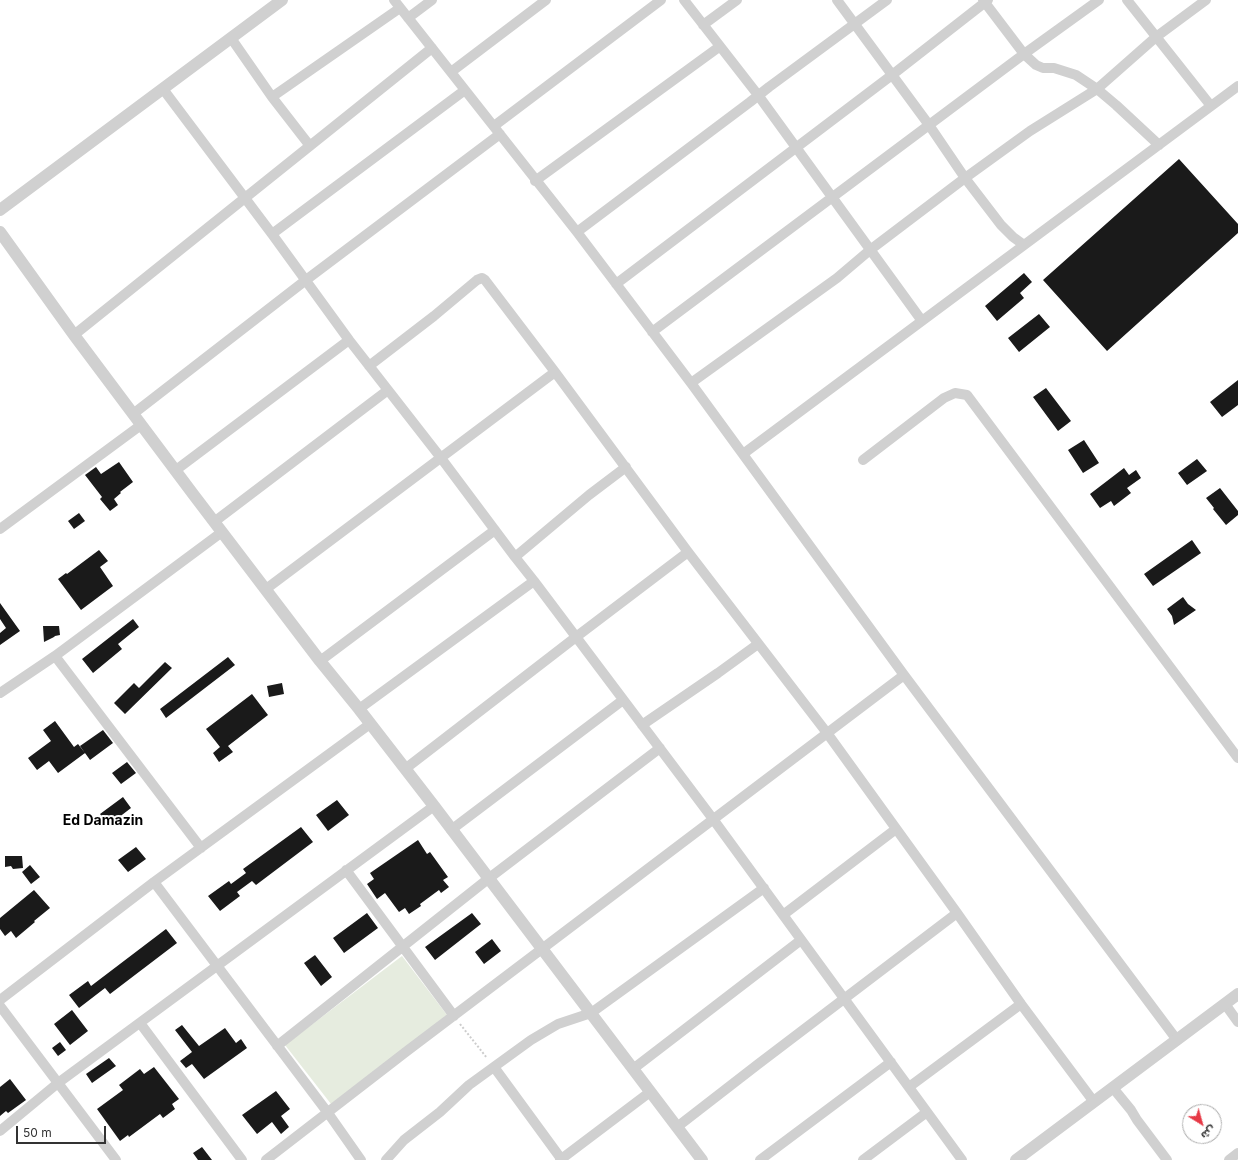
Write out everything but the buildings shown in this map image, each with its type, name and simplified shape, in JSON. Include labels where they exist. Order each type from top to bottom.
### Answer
[{"type":"street","points":[[0,210],[282,0]]},
{"type":"street","points":[[408,18],[432,0]]},
{"type":"street","points":[[451,72],[546,0]]},
{"type":"street","points":[[134,414],[661,0]]},
{"type":"street","points":[[684,0],[758,96],[922,321]]},
{"type":"street","points":[[703,25],[737,0]]},
{"type":"street","points":[[837,0],[929,125],[965,178],[1007,232],[1024,245]]},
{"type":"street","points":[[577,232],[887,0]]},
{"type":"street","points":[[652,332],[1024,54],[1099,0]]},
{"type":"street","points":[[1127,0],[1211,106]]},
{"type":"street","points":[[691,383],[831,282],[870,250],[965,178],[1030,131],[1096,89],[1156,37],[1206,0]]},
{"type":"street","points":[[616,284],[892,75],[985,1],[1024,54],[1036,65],[1043,68],[1054,68],[1076,75],[1116,105],[1159,145]]},
{"type":"street","points":[[272,97],[397,4],[497,130],[535,181],[577,232],[691,383],[904,675],[1177,1040]]},
{"type":"street","points":[[231,38],[272,97],[310,146]]},
{"type":"street","points":[[535,181],[719,47]]},
{"type":"street","points":[[74,335],[432,48]]},
{"type":"street","points":[[743,454],[1238,86]]},
{"type":"street","points":[[163,89],[272,234],[349,340],[441,458],[713,819],[962,1160]]},
{"type":"street","points":[[272,234],[465,90]]},
{"type":"street","points":[[0,232],[74,335],[214,522],[434,806],[702,1160]]},
{"type":"street","points":[[369,366],[434,316],[477,280],[482,278],[485,280],[688,552],[827,733],[1021,1004],[1094,1102]]},
{"type":"street","points":[[176,470],[349,340]]},
{"type":"street","points":[[266,589],[555,372]]},
{"type":"street","points":[[214,522],[388,390]]},
{"type":"street","points":[[863,460],[944,398],[955,392],[967,395],[1238,758]]},
{"type":"street","points":[[0,529],[141,424]]},
{"type":"street","points":[[515,557],[589,495],[626,467]]},
{"type":"street","points":[[320,660],[495,530]]},
{"type":"street","points":[[0,693],[55,656],[222,532]]},
{"type":"street","points":[[405,769],[688,552]]},
{"type":"street","points":[[359,709],[534,581]]},
{"type":"street","points":[[642,725],[758,644]]},
{"type":"street","points":[[55,656],[201,848]]},
{"type":"street","points":[[266,1160],[407,1050],[904,675]]},
{"type":"street","points":[[451,830],[623,700]]},
{"type":"street","points":[[0,1000],[154,882],[370,724]]},
{"type":"street","points":[[277,1046],[488,879],[660,748]]},
{"type":"street","points":[[0,1131],[58,1083],[434,806]]},
{"type":"street","points":[[783,915],[896,829]]},
{"type":"street","points":[[346,870],[454,1016]]},
{"type":"street","points":[[154,882],[362,1160]]},
{"type":"street","points":[[386,1160],[404,1140],[440,1112],[469,1086],[531,1040],[558,1024],[591,1013],[764,888]]},
{"type":"street","points":[[677,1127],[957,913]]},
{"type":"street","points":[[633,1069],[801,940]]},
{"type":"street","points":[[1016,1160],[1238,994]]},
{"type":"street","points":[[909,1087],[1021,1004]]},
{"type":"street","points":[[1225,1004],[1238,1022]]},
{"type":"street","points":[[0,1006],[116,1160]]},
{"type":"street","points":[[140,1023],[242,1160]]},
{"type":"street","points":[[760,1160],[891,1062]]},
{"type":"street","points":[[494,1067],[561,1160],[650,1092]]},
{"type":"street","points":[[1113,1088],[1131,1110],[1167,1160]]},
{"type":"street","points":[[863,1160],[927,1112]]},
{"type":"street","points":[[1228,1160],[1238,1153]]},
{"type":"path","points":[[454,1016],[494,1067]]},
{"type":"shaded area","points":[[402,956],[447,1015],[331,1104],[285,1045]]},
{"type":"district","name":"Ed Damazin","points":[[103,821]]}]
